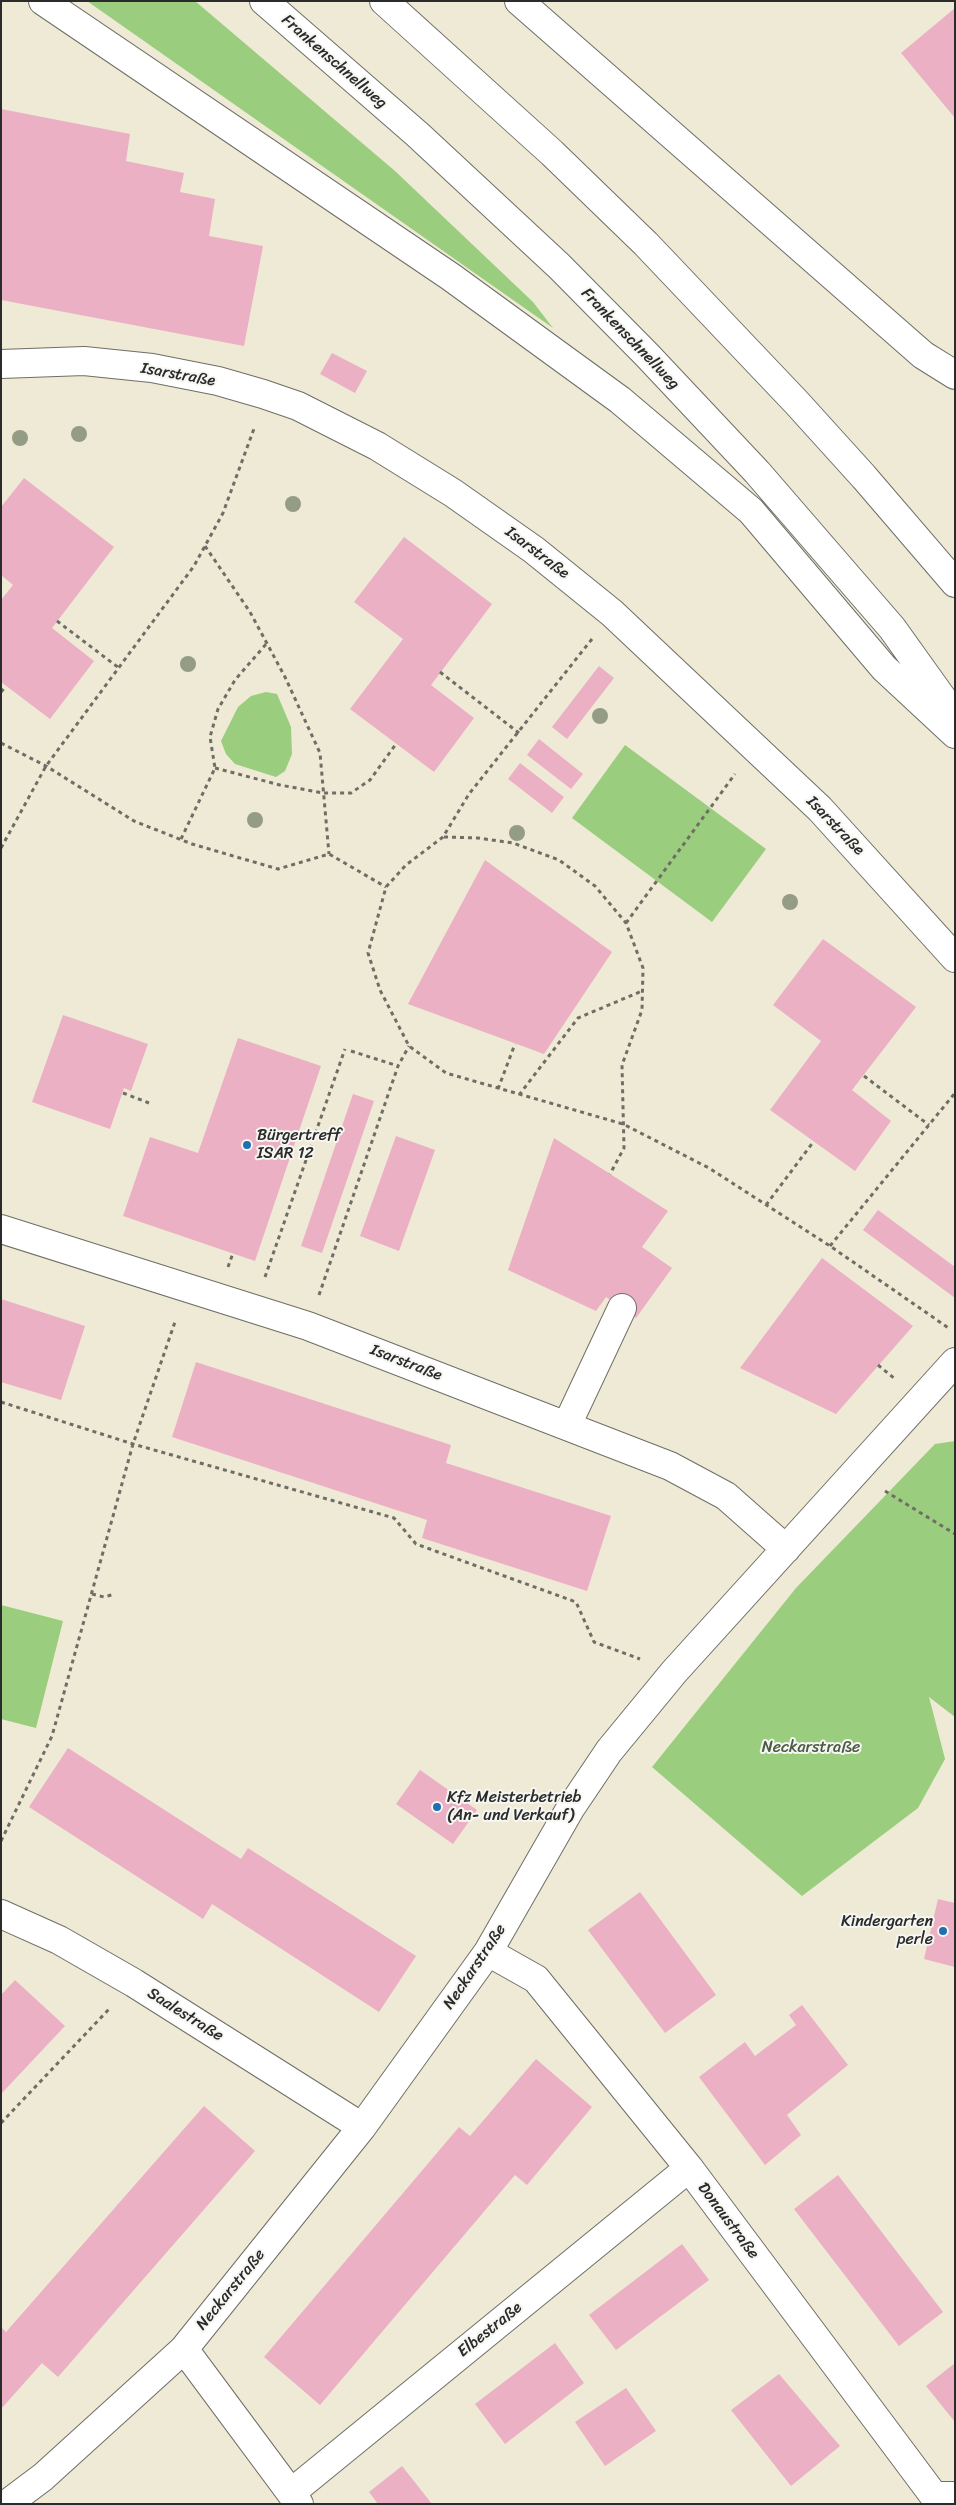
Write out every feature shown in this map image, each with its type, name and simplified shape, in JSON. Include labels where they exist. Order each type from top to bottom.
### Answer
[{"type":"main road","points":[[43,1],[451,277],[620,400],[751,511],[884,668],[955,734]]},
{"type":"main road","name":"Frankenschnellweg","points":[[264,1],[424,140],[559,266],[648,355],[757,472],[892,628],[955,716]]},
{"type":"main road","points":[[384,1],[545,146],[646,244],[797,402],[864,476],[955,583]]},
{"type":"main road","points":[[519,1],[923,355],[955,375]]},
{"type":"main road","name":"Isarstraße","points":[[1,364],[84,361],[143,367],[218,381],[298,406],[377,446],[453,493],[534,550],[612,612],[820,809],[955,958]]},
{"type":"main road","name":"Isarstraße","points":[[1,1229],[308,1326],[670,1466],[726,1496],[786,1549]]},
{"type":"main road","points":[[567,1425],[622,1308]]},
{"type":"main road","name":"Neckarstraße","points":[[8,2504],[42,2477],[184,2349],[362,2127],[488,1952],[570,1809],[609,1751],[674,1672],[955,1362]]},
{"type":"main road","name":"Saalestraße","points":[[1,1914],[59,1940],[134,1982],[362,2127]]},
{"type":"main road","name":"Donaustraße","points":[[488,1952],[536,1979],[688,2168],[934,2496],[955,2496]]},
{"type":"main road","name":"Elbestraße","points":[[296,2498],[688,2168]]},
{"type":"main road","points":[[184,2349],[296,2498]]},
{"type":"path","points":[[1,848],[46,766],[194,566],[223,513],[256,425],[263,394]]},
{"type":"path","points":[[205,546],[250,612],[320,753],[329,854]]},
{"type":"path","points":[[612,612],[519,733],[469,794],[443,837],[406,865],[386,887],[368,953],[380,990],[409,1046],[446,1073],[623,1124],[709,1168],[830,1246],[955,1332]]},
{"type":"path","points":[[57,621],[119,668]]},
{"type":"path","points":[[181,839],[215,768],[210,737],[218,709],[236,680],[267,643]]},
{"type":"path","points":[[440,672],[519,733]]},
{"type":"path","points":[[1,692],[6,686]]},
{"type":"path","points":[[1,743],[46,766],[134,821],[181,839],[278,869],[329,854],[386,887]]},
{"type":"path","points":[[215,768],[254,780],[324,793],[351,793],[362,787],[396,744]]},
{"type":"path","points":[[626,924],[755,747]]},
{"type":"path","points":[[443,837],[478,838],[514,843],[560,860],[595,886],[626,924],[643,968],[642,1010],[622,1064],[624,1148],[610,1174]]},
{"type":"path","points":[[519,1095],[578,1018],[642,991]]},
{"type":"path","points":[[498,1089],[516,1044]]},
{"type":"path","points":[[308,1326],[398,1066],[409,1046]]},
{"type":"path","points":[[254,1309],[345,1049]]},
{"type":"path","points":[[351,1051],[398,1066]]},
{"type":"path","points":[[864,1076],[928,1125]]},
{"type":"path","points":[[123,1093],[149,1103]]},
{"type":"path","points":[[830,1246],[955,1093]]},
{"type":"path","points":[[766,1205],[814,1141]]},
{"type":"path","points":[[1,1841],[52,1736],[133,1444],[187,1288]]},
{"type":"path","points":[[1,1402],[133,1444],[394,1518],[416,1544],[576,1602],[594,1642],[674,1672]]},
{"type":"path","points":[[854,1472],[955,1534]]},
{"type":"path","points":[[92,1594],[104,1597],[115,1594]]},
{"type":"path","points":[[1,2123],[134,1982]]},
{"type":"green space","points":[[87,1],[195,1],[395,171],[533,302],[553,328]]},
{"type":"green space","points":[[266,692],[277,694],[291,727],[292,754],[285,771],[276,777],[235,764],[226,754],[221,741],[238,707],[251,696]]},
{"type":"green space","points":[[625,745],[766,849],[712,922],[572,818]]},
{"type":"green space","name":"Neckarstraße","points":[[955,1441],[955,1717],[929,1697],[945,1759],[918,1808],[802,1896],[652,1767],[796,1588],[935,1444]]},
{"type":"green space","points":[[1,1605],[63,1621],[36,1728],[1,1719]]},
{"type":"building","points":[[955,8],[955,118],[901,53]]},
{"type":"building","points":[[1,109],[130,134],[126,161],[184,173],[180,192],[215,199],[209,236],[263,246],[244,346],[1,300]]},
{"type":"building","points":[[332,353],[367,371],[355,393],[320,374]]},
{"type":"building","points":[[24,478],[114,547],[52,628],[94,661],[50,719],[1,682],[1,600],[13,585],[1,575],[1,507]]},
{"type":"building","points":[[404,537],[492,604],[431,685],[474,718],[434,772],[350,709],[403,639],[354,602]]},
{"type":"building","points":[[599,666],[614,678],[567,739],[552,727]]},
{"type":"building","points":[[539,739],[583,774],[571,789],[527,755]]},
{"type":"building","points":[[520,763],[564,797],[552,813],[508,779]]},
{"type":"building","points":[[485,860],[612,952],[544,1054],[408,1004]]},
{"type":"building","points":[[823,939],[916,1007],[852,1090],[891,1121],[855,1171],[770,1110],[821,1041],[773,1005]]},
{"type":"building","points":[[63,1015],[148,1044],[131,1091],[124,1088],[110,1129],[32,1102]]},
{"type":"building","name":"Bürgertreff ISAR 12","points":[[238,1038],[321,1066],[255,1261],[123,1216],[150,1137],[198,1153]]},
{"type":"building","points":[[353,1094],[374,1101],[322,1253],[301,1246]]},
{"type":"building","points":[[396,1136],[435,1150],[399,1251],[360,1236]]},
{"type":"building","points":[[554,1138],[668,1211],[642,1247],[672,1268],[636,1318],[606,1297],[596,1311],[508,1270]]},
{"type":"building","points":[[878,1210],[955,1267],[955,1298],[863,1230]]},
{"type":"building","points":[[822,1258],[913,1326],[836,1414],[740,1368]]},
{"type":"building","points":[[1,1299],[85,1326],[61,1400],[1,1382]]},
{"type":"building","points":[[196,1362],[451,1445],[446,1463],[611,1516],[587,1591],[422,1538],[427,1520],[172,1437]]},
{"type":"building","points":[[68,1748],[241,1859],[248,1848],[416,1956],[379,2012],[212,1904],[203,1919],[29,1807]]},
{"type":"building","name":"Kfz Meisterbetrieb (An- und Verkauf)","points":[[420,1770],[477,1810],[453,1844],[396,1804]]},
{"type":"building","points":[[640,1892],[716,1995],[665,2033],[588,1930]]},
{"type":"building","name":"Kindergarten perle","points":[[938,1899],[955,1903],[955,1967],[924,1959]]},
{"type":"building","points":[[15,1980],[65,2026],[1,2094],[1,1995]]},
{"type":"building","points":[[802,2005],[848,2065],[787,2115],[801,2135],[765,2165],[699,2077],[745,2042],[755,2056],[796,2025],[789,2015]]},
{"type":"building","points":[[536,2059],[592,2107],[527,2185],[515,2175],[320,2405],[264,2357],[459,2127],[470,2136]]},
{"type":"building","points":[[204,2106],[255,2151],[58,2377],[42,2363],[1,2409],[1,2327],[6,2332]]},
{"type":"building","points":[[838,2175],[943,2312],[899,2346],[794,2209]]},
{"type":"building","points":[[682,2244],[709,2280],[616,2350],[589,2315]]},
{"type":"building","points":[[555,2343],[584,2383],[505,2444],[475,2404]]},
{"type":"building","points":[[955,2363],[955,2422],[926,2386]]},
{"type":"building","points":[[779,2374],[840,2446],[791,2486],[731,2410]]},
{"type":"building","points":[[626,2388],[656,2431],[605,2466],[575,2422]]},
{"type":"building","points":[[402,2466],[432,2504],[378,2504],[369,2492]]},
{"type":"place","name":"Bürgertreff ISAR 12","points":[[247,1145]]},
{"type":"place","name":"Kfz Meisterbetrieb (An- und Verkauf)","points":[[437,1807]]},
{"type":"place","name":"Kindergarten perle","points":[[943,1931]]}]
